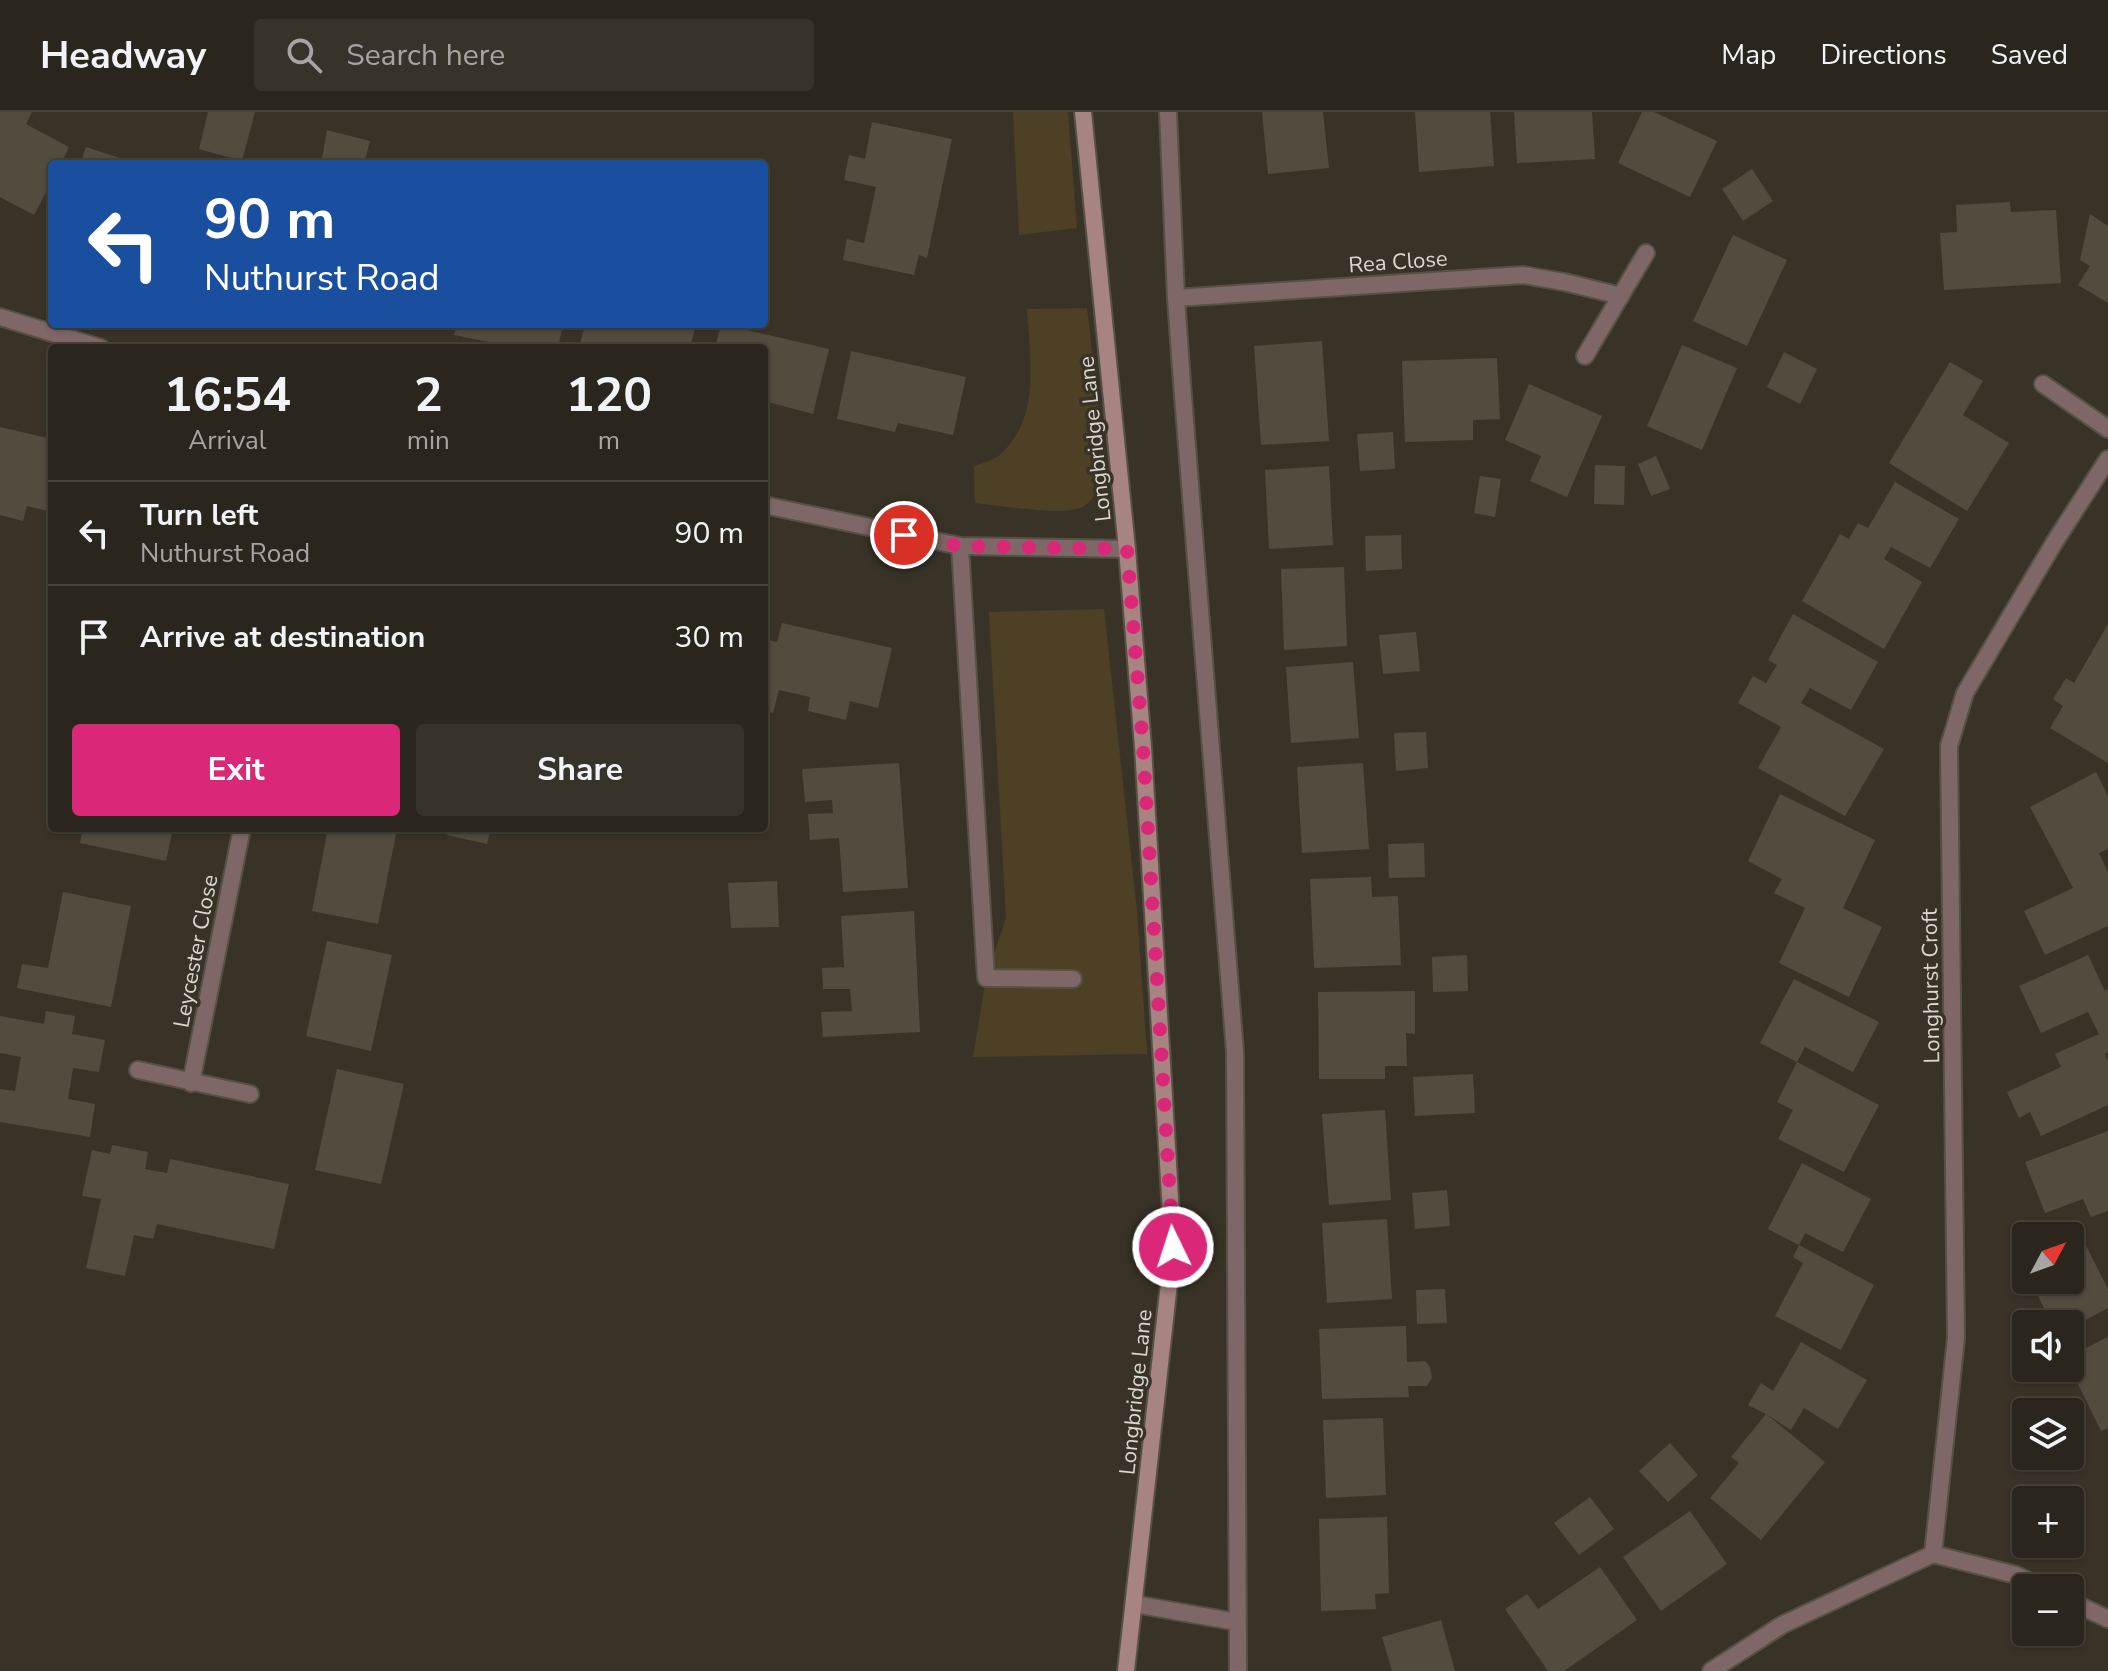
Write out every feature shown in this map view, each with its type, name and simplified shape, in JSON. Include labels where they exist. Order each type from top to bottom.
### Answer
[{"type":"main road","name":"Longbridge Lane","points":[[1083,112],[1127,549],[1143,747],[1173,1247],[1126,1671]]},
{"type":"street","points":[[1168,112],[1176,298],[1235,1052],[1238,1671]]},
{"type":"street","points":[[1585,356],[1646,253]]},
{"type":"street","name":"Rea Close","points":[[1176,298],[1523,275],[1621,296]]},
{"type":"street","points":[[0,317],[88,344]]},
{"type":"street","points":[[2043,384],[2108,429]]},
{"type":"street","name":"Longhurst Croft","points":[[1933,1554],[1956,1338],[1949,746],[1965,693],[2108,459]]},
{"type":"street","points":[[768,506],[960,546],[1127,549]]},
{"type":"street","points":[[960,546],[986,978],[1073,979]]},
{"type":"street","name":"Leycester Close","points":[[191,1083],[241,832]]},
{"type":"street","points":[[138,1070],[250,1094]]},
{"type":"street","points":[[1711,1671],[1782,1625],[1933,1554],[2012,1574]]},
{"type":"street","points":[[1134,1604],[1237,1622]]},
{"type":"street","points":[[2084,1608],[2108,1619]]},
{"type":"shaded area","points":[[1013,112],[1068,112],[1077,228],[1019,235]]},
{"type":"shaded area","points":[[1087,308],[1106,472],[1097,492],[1087,504],[1073,510],[1046,511],[975,503],[974,467],[1002,453],[1014,438],[1028,404],[1031,366],[1027,309]]},
{"type":"shaded area","points":[[1104,609],[1137,911],[1147,1054],[973,1057],[986,978],[1006,918],[989,612]]},
{"type":"building","points":[[0,112],[32,112],[26,124],[69,147],[63,160],[48,160],[48,189],[34,215],[0,197]]},
{"type":"building","points":[[208,112],[255,112],[242,160],[199,149]]},
{"type":"building","points":[[1262,112],[1323,112],[1329,168],[1268,174]]},
{"type":"building","points":[[1415,112],[1490,112],[1494,166],[1419,172]]},
{"type":"building","points":[[1514,112],[1592,112],[1595,159],[1517,163]]},
{"type":"building","points":[[1642,112],[1654,112],[1717,141],[1690,197],[1618,163]]},
{"type":"building","points":[[872,122],[952,139],[927,258],[919,255],[914,275],[843,260],[847,239],[864,243],[876,187],[844,180],[849,155],[865,159]]},
{"type":"building","points":[[327,130],[370,141],[365,160],[322,160]]},
{"type":"building","points":[[86,147],[126,160],[81,160]]},
{"type":"building","points":[[1752,169],[1773,201],[1743,221],[1722,189]]},
{"type":"building","points":[[2010,202],[2011,212],[2056,210],[2061,283],[1944,290],[1940,233],[1957,232],[1956,205]]},
{"type":"building","points":[[2090,214],[2108,226],[2108,303],[2078,285],[2090,266],[2080,260]]},
{"type":"building","points":[[1733,235],[1787,260],[1747,346],[1693,321]]},
{"type":"building","points":[[455,328],[562,328],[559,344],[498,344],[454,335]]},
{"type":"building","points":[[584,328],[695,328],[691,344],[580,344]]},
{"type":"building","points":[[720,328],[738,328],[829,349],[813,414],[768,402],[768,344],[716,344]]},
{"type":"building","points":[[1322,341],[1329,441],[1261,445],[1254,346]]},
{"type":"building","points":[[1682,345],[1737,368],[1702,450],[1647,426]]},
{"type":"building","points":[[851,351],[966,377],[953,435],[898,423],[895,432],[837,419]]},
{"type":"building","points":[[1784,352],[1817,369],[1800,404],[1767,387]]},
{"type":"building","points":[[1497,358],[1500,419],[1473,420],[1473,440],[1405,442],[1402,361]]},
{"type":"building","points":[[1950,362],[1983,381],[1963,415],[2009,443],[1967,511],[1889,463]]},
{"type":"building","points":[[1529,384],[1602,416],[1567,497],[1530,481],[1541,456],[1505,440]]},
{"type":"building","points":[[0,427],[48,438],[48,511],[27,506],[23,521],[0,515]]},
{"type":"building","points":[[1393,432],[1395,469],[1360,471],[1357,434]]},
{"type":"building","points":[[1656,456],[1670,489],[1651,496],[1638,464]]},
{"type":"building","points":[[1595,465],[1625,466],[1624,505],[1594,504]]},
{"type":"building","points":[[1329,466],[1333,545],[1269,549],[1265,470]]},
{"type":"building","points":[[1480,476],[1501,479],[1495,517],[1474,513]]},
{"type":"building","points":[[1895,482],[1959,519],[1930,568],[1891,547],[1884,559],[1922,582],[1884,649],[1802,601],[1840,534],[1849,539],[1858,523],[1868,528]]},
{"type":"building","points":[[1401,535],[1402,569],[1366,571],[1365,536]]},
{"type":"building","points":[[1344,567],[1347,646],[1284,650],[1281,569]]},
{"type":"building","points":[[1793,614],[1878,662],[1851,710],[1810,688],[1801,703],[1884,749],[1845,816],[1758,768],[1781,727],[1738,703],[1753,676],[1766,683],[1777,665],[1768,660]]},
{"type":"building","points":[[782,623],[892,648],[878,708],[850,701],[846,720],[808,711],[810,697],[779,690],[773,713],[768,712],[768,640],[777,642]]},
{"type":"building","points":[[2108,624],[2108,763],[2050,728],[2063,706],[2053,699],[2066,678],[2074,683]]},
{"type":"building","points":[[1416,632],[1420,671],[1383,674],[1379,635]]},
{"type":"building","points":[[1353,662],[1359,738],[1291,743],[1286,667]]},
{"type":"building","points":[[1426,732],[1428,768],[1396,771],[1394,733]]},
{"type":"building","points":[[899,763],[908,888],[843,892],[839,838],[810,840],[808,814],[833,813],[832,800],[805,802],[802,769]]},
{"type":"building","points":[[1363,763],[1369,849],[1302,853],[1297,767]]},
{"type":"building","points":[[2096,772],[2108,796],[2108,849],[2099,853],[2108,872],[2108,926],[2045,955],[2024,911],[2073,888],[2030,807]]},
{"type":"building","points":[[1780,794],[1875,840],[1843,908],[1882,927],[1849,997],[1779,963],[1805,908],[1774,893],[1782,879],[1748,861]]},
{"type":"building","points":[[82,832],[172,832],[166,861],[80,843]]},
{"type":"building","points":[[327,832],[396,832],[378,924],[312,911]]},
{"type":"building","points":[[447,832],[490,832],[487,844],[447,835]]},
{"type":"building","points":[[1424,843],[1425,877],[1389,878],[1388,844]]},
{"type":"building","points":[[1371,877],[1372,897],[1398,896],[1401,965],[1314,968],[1310,879]]},
{"type":"building","points":[[777,881],[779,927],[731,928],[728,883]]},
{"type":"building","points":[[63,892],[131,906],[111,1007],[17,988],[22,964],[48,968]]},
{"type":"building","points":[[914,911],[920,1032],[823,1037],[821,1012],[852,1011],[850,989],[823,989],[822,968],[844,967],[841,916]]},
{"type":"building","points":[[327,941],[392,955],[371,1051],[306,1036]]},
{"type":"building","points":[[1467,955],[1468,991],[1433,992],[1432,957]]},
{"type":"building","points":[[2088,955],[2105,991],[2108,989],[2108,1052],[2105,1054],[2108,1061],[2108,1105],[2041,1136],[2030,1112],[2019,1118],[2007,1092],[2061,1067],[2055,1054],[2099,1034],[2088,1012],[2041,1033],[2019,986]]},
{"type":"building","points":[[1794,979],[1879,1022],[1853,1072],[1805,1047],[1797,1062],[1760,1043]]},
{"type":"building","points":[[1415,991],[1415,1034],[1406,1033],[1407,1066],[1385,1066],[1385,1079],[1319,1079],[1318,992]]},
{"type":"building","points":[[46,1011],[75,1016],[72,1034],[105,1040],[99,1072],[73,1068],[68,1099],[95,1104],[90,1137],[0,1122],[0,1089],[15,1091],[21,1057],[0,1053],[0,1016],[44,1024]]},
{"type":"building","points":[[1797,1062],[1879,1105],[1844,1172],[1778,1139],[1793,1110],[1777,1102]]},
{"type":"building","points":[[337,1069],[404,1084],[381,1184],[315,1170]]},
{"type":"building","points":[[1473,1074],[1475,1113],[1415,1116],[1413,1077]]},
{"type":"building","points":[[1385,1110],[1391,1200],[1329,1205],[1322,1114]]},
{"type":"building","points":[[2108,1131],[2108,1211],[2091,1217],[2083,1199],[2045,1213],[2025,1162]]},
{"type":"building","points":[[112,1145],[148,1152],[145,1169],[167,1173],[170,1159],[289,1184],[274,1249],[157,1224],[153,1239],[134,1235],[125,1276],[86,1268],[101,1199],[82,1196],[92,1150],[110,1154]]},
{"type":"building","points":[[1802,1163],[1871,1199],[1843,1252],[1805,1233],[1799,1245],[1768,1229]]},
{"type":"building","points":[[1447,1190],[1450,1226],[1415,1229],[1412,1193]]},
{"type":"building","points":[[1387,1219],[1392,1299],[1327,1303],[1322,1223]]},
{"type":"building","points":[[2084,1242],[2108,1289],[2108,1308],[2084,1321],[2084,1310],[2045,1310],[2037,1294],[2084,1294]]},
{"type":"building","points":[[1799,1245],[1874,1285],[1841,1350],[1775,1316],[1803,1263],[1793,1257]]},
{"type":"building","points":[[1445,1289],[1447,1323],[1417,1324],[1416,1290]]},
{"type":"building","points":[[1406,1326],[1407,1362],[1425,1361],[1430,1367],[1432,1378],[1427,1386],[1408,1386],[1409,1397],[1322,1399],[1319,1329]]},
{"type":"building","points":[[2108,1337],[2108,1428],[2101,1431],[2077,1382],[2084,1382],[2084,1349]]},
{"type":"building","points":[[1801,1342],[1867,1380],[1838,1429],[1804,1408],[1791,1430],[1748,1405],[1761,1383],[1773,1391]]},
{"type":"building","points":[[1766,1414],[1825,1462],[1761,1540],[1710,1498],[1739,1463],[1731,1457]]},
{"type":"building","points":[[1383,1418],[1386,1495],[1326,1498],[1323,1420]]},
{"type":"building","points":[[1670,1443],[1698,1475],[1668,1502],[1639,1471]]},
{"type":"building","points":[[1590,1497],[1614,1529],[1579,1555],[1554,1523]]},
{"type":"building","points":[[1690,1511],[1727,1564],[1661,1611],[1623,1557]]},
{"type":"building","points":[[1387,1517],[1389,1593],[1375,1594],[1376,1609],[1321,1611],[1319,1519]]},
{"type":"building","points":[[1600,1567],[1637,1620],[1564,1671],[1548,1671],[1505,1609],[1527,1594],[1538,1609]]},
{"type":"building","points":[[1441,1620],[1455,1671],[1392,1671],[1382,1637]]},
{"type":"route","points":[[904,535],[960,546],[1127,549],[1143,747],[1173,1247]]}]
